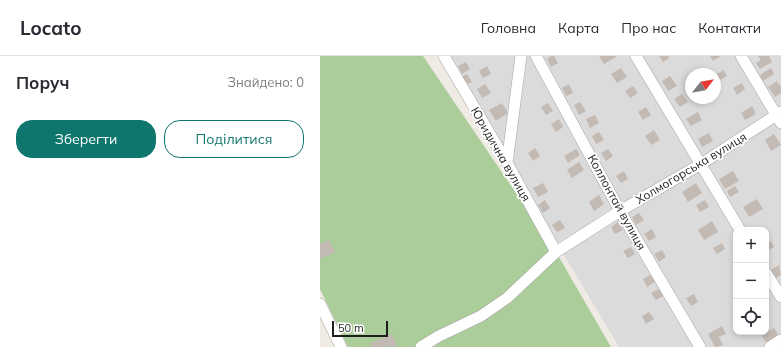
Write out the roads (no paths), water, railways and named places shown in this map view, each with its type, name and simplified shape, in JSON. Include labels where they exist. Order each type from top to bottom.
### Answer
[{"type":"street","name":"Юридична вулиця","points":[[444,56],[507,163],[556,252]]},
{"type":"street","points":[[507,163],[522,56]]},
{"type":"street","name":"Коллонтай вулиця","points":[[536,56],[620,211],[700,347]]},
{"type":"street","points":[[636,56],[738,227]]},
{"type":"street","points":[[741,56],[779,117]]},
{"type":"street","name":"Холмогорська вулиця","points":[[421,347],[481,316],[507,298],[556,252],[620,211],[779,117]]},
{"type":"street","points":[[769,278],[781,298]]},
{"type":"street","points":[[320,304],[341,347]]},
{"type":"street","points":[[770,347],[781,340]]}]
